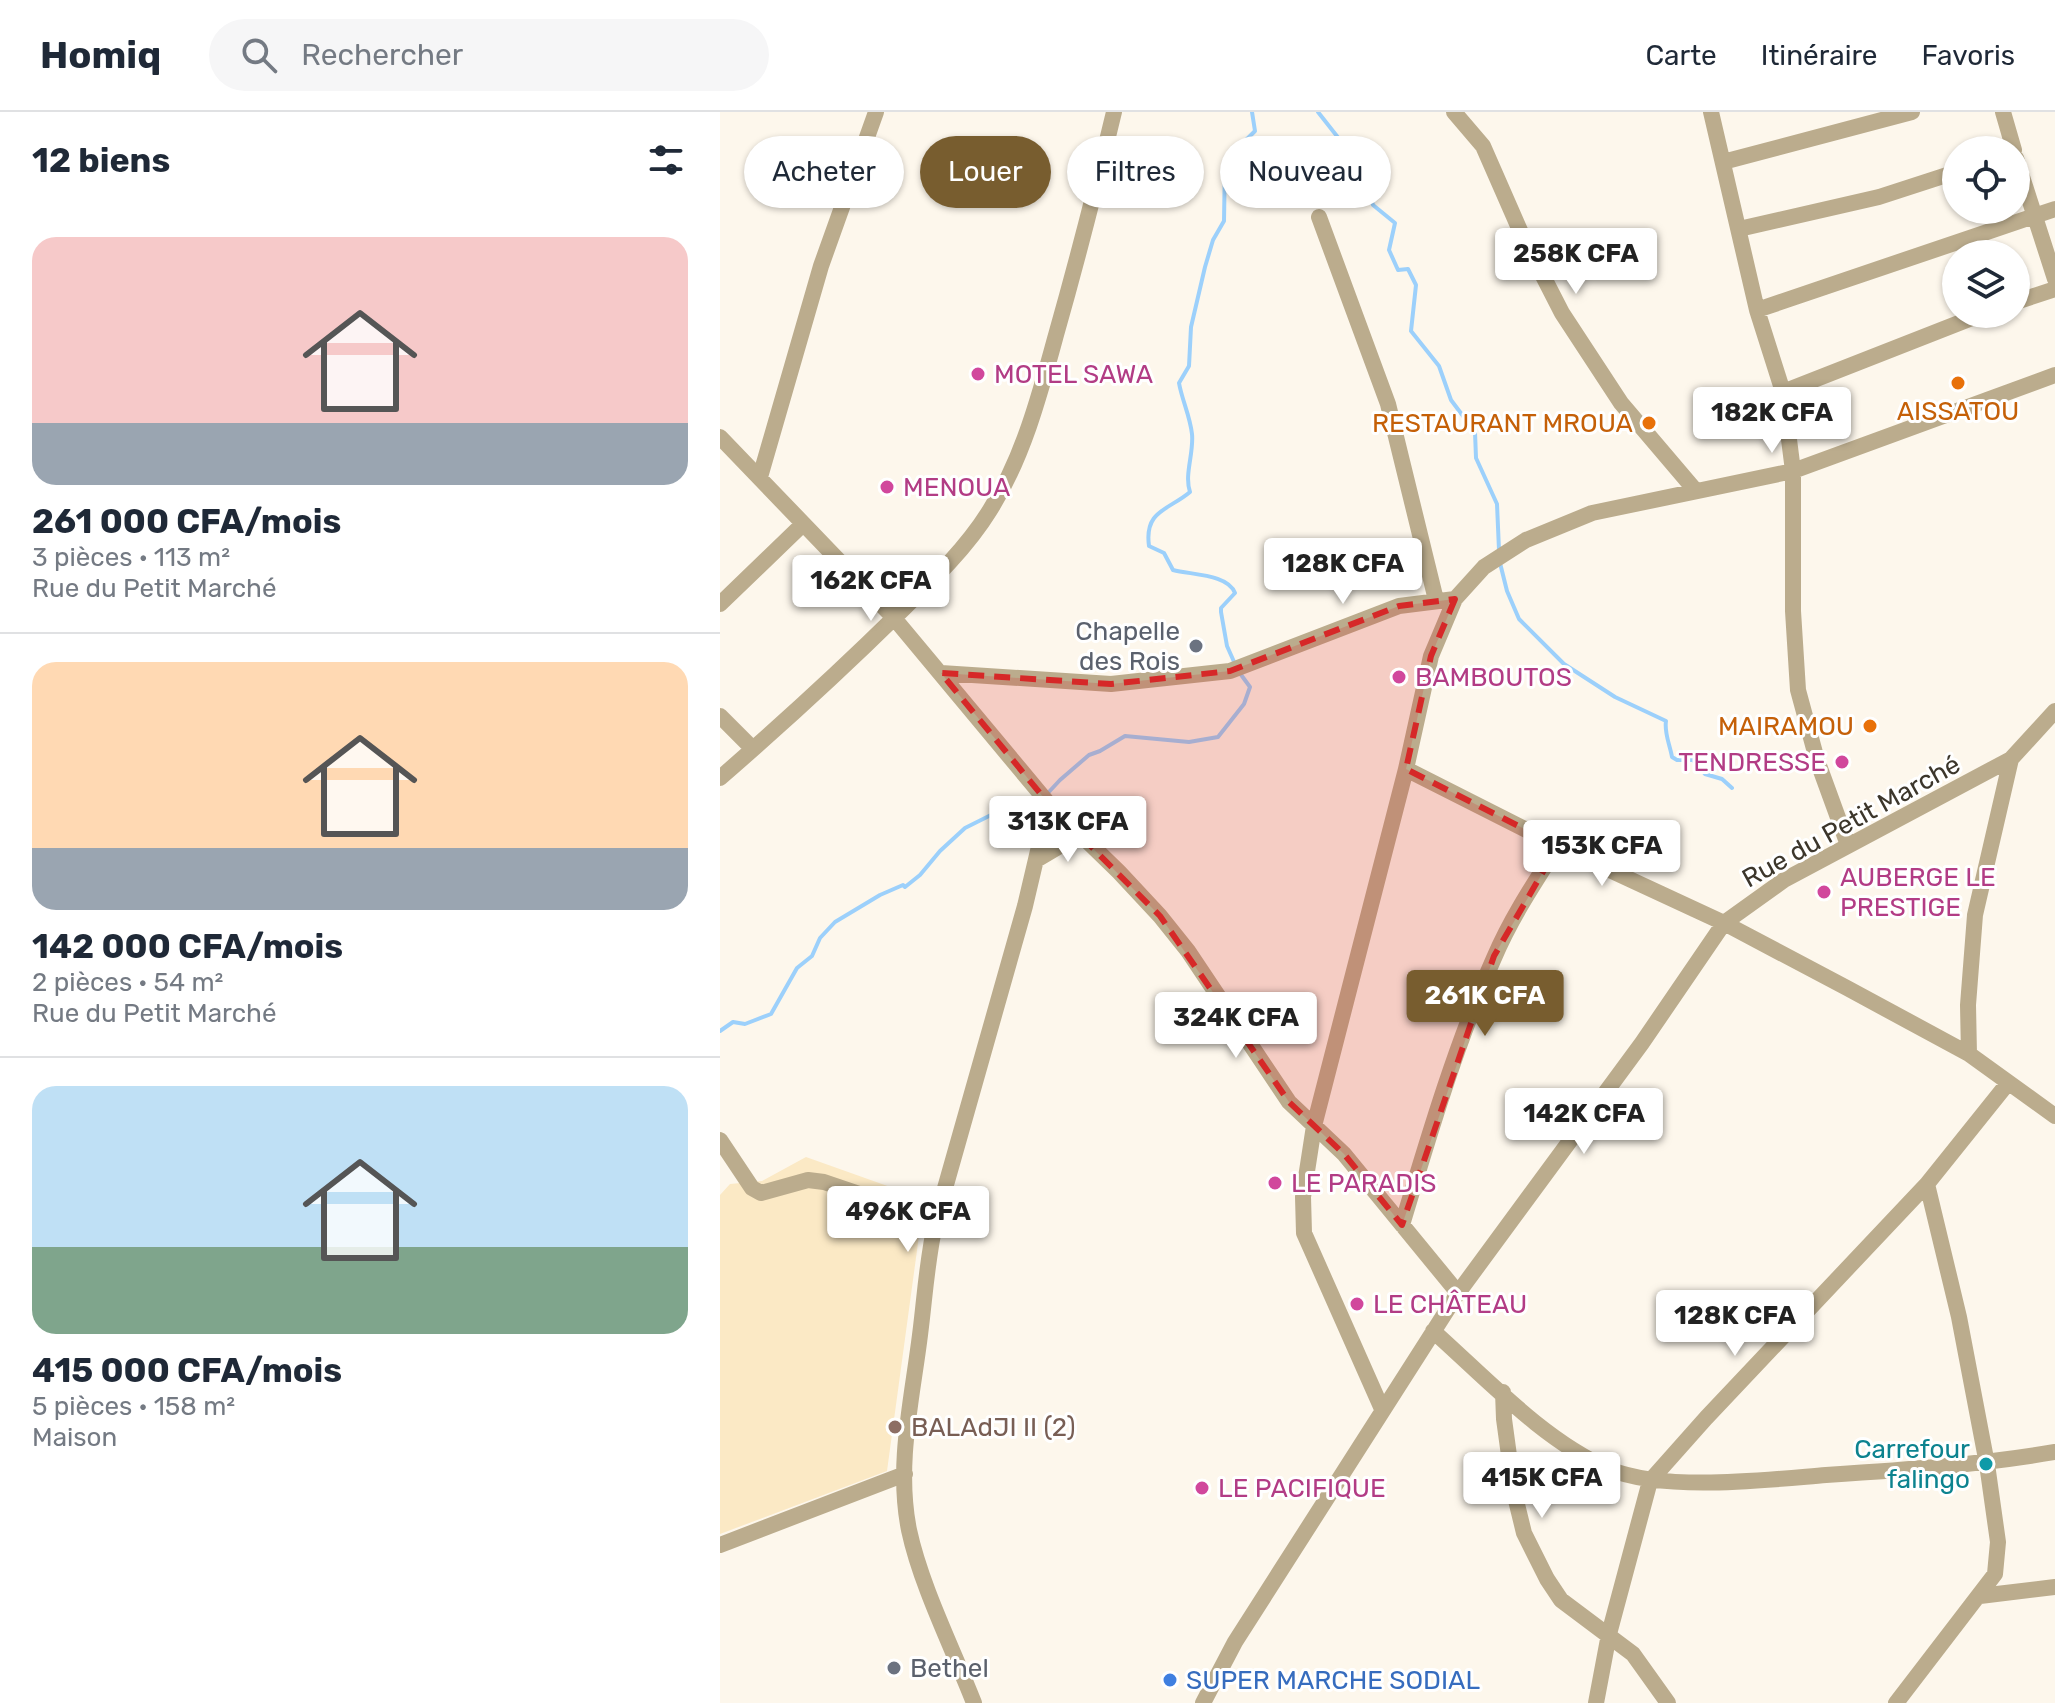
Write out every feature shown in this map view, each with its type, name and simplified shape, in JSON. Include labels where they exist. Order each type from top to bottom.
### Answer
[{"type":"street","points":[[760,477],[821,266],[876,112]]},
{"type":"street","points":[[720,778],[821,690],[979,528],[1005,484],[1025,437],[1085,232],[1114,112]]},
{"type":"street","points":[[1454,112],[1483,146],[1522,235],[1562,313],[1621,403],[1695,490]]},
{"type":"street","points":[[1711,112],[1757,310],[1783,392],[1793,471],[1793,611],[1798,690],[1817,760],[1848,845]]},
{"type":"street","points":[[1723,162],[1912,112]]},
{"type":"street","points":[[2003,112],[2010,136]]},
{"type":"street","points":[[1739,229],[1879,197],[1942,177]]},
{"type":"street","points":[[2030,204],[2055,279]]},
{"type":"street","points":[[1757,310],[2055,209]]},
{"type":"street","points":[[1319,217],[1388,404],[1436,600]]},
{"type":"street","points":[[2030,297],[2055,289]]},
{"type":"street","points":[[1783,392],[1946,328]]},
{"type":"street","points":[[1382,1409],[1304,1233],[1303,1197],[1314,1126],[1406,769],[1431,656],[1455,599],[1484,567],[1526,540],[1592,513],[1793,471],[2055,375]]},
{"type":"street","points":[[720,437],[894,618],[1045,799],[1160,916],[1188,951],[1289,1102],[1344,1154],[1458,1293]]},
{"type":"street","points":[[720,604],[803,524]]},
{"type":"street","points":[[941,673],[1111,684],[1236,669],[1399,606],[1455,599]]},
{"type":"street","name":"Rue du Petit Marché","points":[[1203,1703],[1235,1642],[1458,1293],[1642,1043],[1724,923],[1784,880],[2011,759],[2055,711]]},
{"type":"street","points":[[720,716],[753,749]]},
{"type":"street","points":[[1969,1054],[1968,1005],[1975,915],[2011,759]]},
{"type":"street","points":[[1406,769],[1558,846],[1724,923],[1969,1054],[2055,1116]]},
{"type":"street","points":[[974,1703],[910,1533],[905,1504],[907,1411],[920,1337],[928,1255],[1036,860],[1045,799]]},
{"type":"street","points":[[1036,860],[1080,834]]},
{"type":"street","points":[[1402,1225],[1449,1075],[1494,956],[1558,846]]},
{"type":"street","points":[[1596,1703],[1609,1634],[1650,1481],[1927,1184],[2008,1083]]},
{"type":"street","points":[[720,1140],[752,1188],[761,1193],[808,1180],[824,1182],[936,1220]]},
{"type":"street","points":[[1896,1703],[1995,1574],[1998,1542],[1987,1464],[1959,1317],[1927,1184]]},
{"type":"street","points":[[1433,1331],[1573,1451],[1611,1470],[1650,1481],[1750,1481],[1987,1464],[2055,1452]]},
{"type":"street","points":[[1503,1392],[1514,1492],[1524,1533],[1547,1579],[1561,1600],[1633,1654],[1668,1703]]},
{"type":"street","points":[[720,1545],[905,1474]]},
{"type":"street","points":[[1980,1596],[2055,1587]]},
{"type":"highlighted area","points":[[1455,599],[1431,656],[1406,769],[1558,846],[1494,956],[1402,1225],[1344,1154],[1289,1102],[1160,916],[1049,804],[941,673],[1111,684],[1230,671],[1399,606]]},
{"type":"shaded area","points":[[806,1157],[924,1199],[887,1471],[720,1534],[720,1195],[730,1184],[762,1181]]},
{"type":"waterway","points":[[1235,664],[1227,646],[1221,612],[1235,593],[1231,587],[1208,576],[1173,570],[1164,553],[1149,546],[1148,534],[1154,518],[1190,492],[1188,478],[1192,434],[1179,383],[1189,366],[1191,327],[1205,267],[1213,240],[1224,221],[1225,161],[1255,131],[1252,112]]},
{"type":"waterway","points":[[1318,112],[1340,140],[1353,148],[1362,160],[1370,173],[1369,191],[1373,205],[1395,223],[1389,250],[1398,270],[1408,269],[1416,285],[1411,331],[1439,366],[1451,400],[1475,432],[1476,458],[1497,504],[1499,550]]},
{"type":"waterway","points":[[1500,563],[1519,619],[1564,664],[1615,697],[1666,721],[1672,757],[1693,760],[1705,774],[1722,779],[1732,788]]},
{"type":"waterway","points":[[1046,795],[1089,755],[1125,736],[1189,742],[1218,737],[1244,704],[1250,687],[1239,672]]},
{"type":"waterway","points":[[720,1031],[733,1022],[745,1024],[771,1014],[797,968],[812,956],[820,938],[835,922],[880,895],[903,885],[905,887],[965,828],[991,815],[1025,812],[1040,801]]},
{"type":"place","name":"MOTEL SAWA","points":[[978,374]]},
{"type":"place","name":"AISSATOU","points":[[1958,383]]},
{"type":"place","name":"RESTAURANT MROUA","points":[[1649,423]]},
{"type":"place","name":"MENOUA","points":[[887,487]]},
{"type":"place","name":"Chapelle des Rois","points":[[1196,646]]},
{"type":"place","name":"BAMBOUTOS","points":[[1399,677]]},
{"type":"place","name":"MAIRAMOU","points":[[1870,726]]},
{"type":"place","name":"TENDRESSE","points":[[1842,762]]},
{"type":"place","name":"AUBERGE LE PRESTIGE","points":[[1824,892]]},
{"type":"place","name":"LE PARADIS","points":[[1275,1183]]},
{"type":"place","name":"LE CHÂTEAU","points":[[1357,1304]]},
{"type":"place","name":"BALAdJI II (2)","points":[[895,1427]]},
{"type":"place","name":"Carrefour falingo","points":[[1986,1464]]},
{"type":"place","name":"LE PACIFIQUE","points":[[1202,1488]]},
{"type":"place","name":"Bethel","points":[[894,1668]]},
{"type":"place","name":"SUPER MARCHE SODIAL","points":[[1170,1680]]}]
